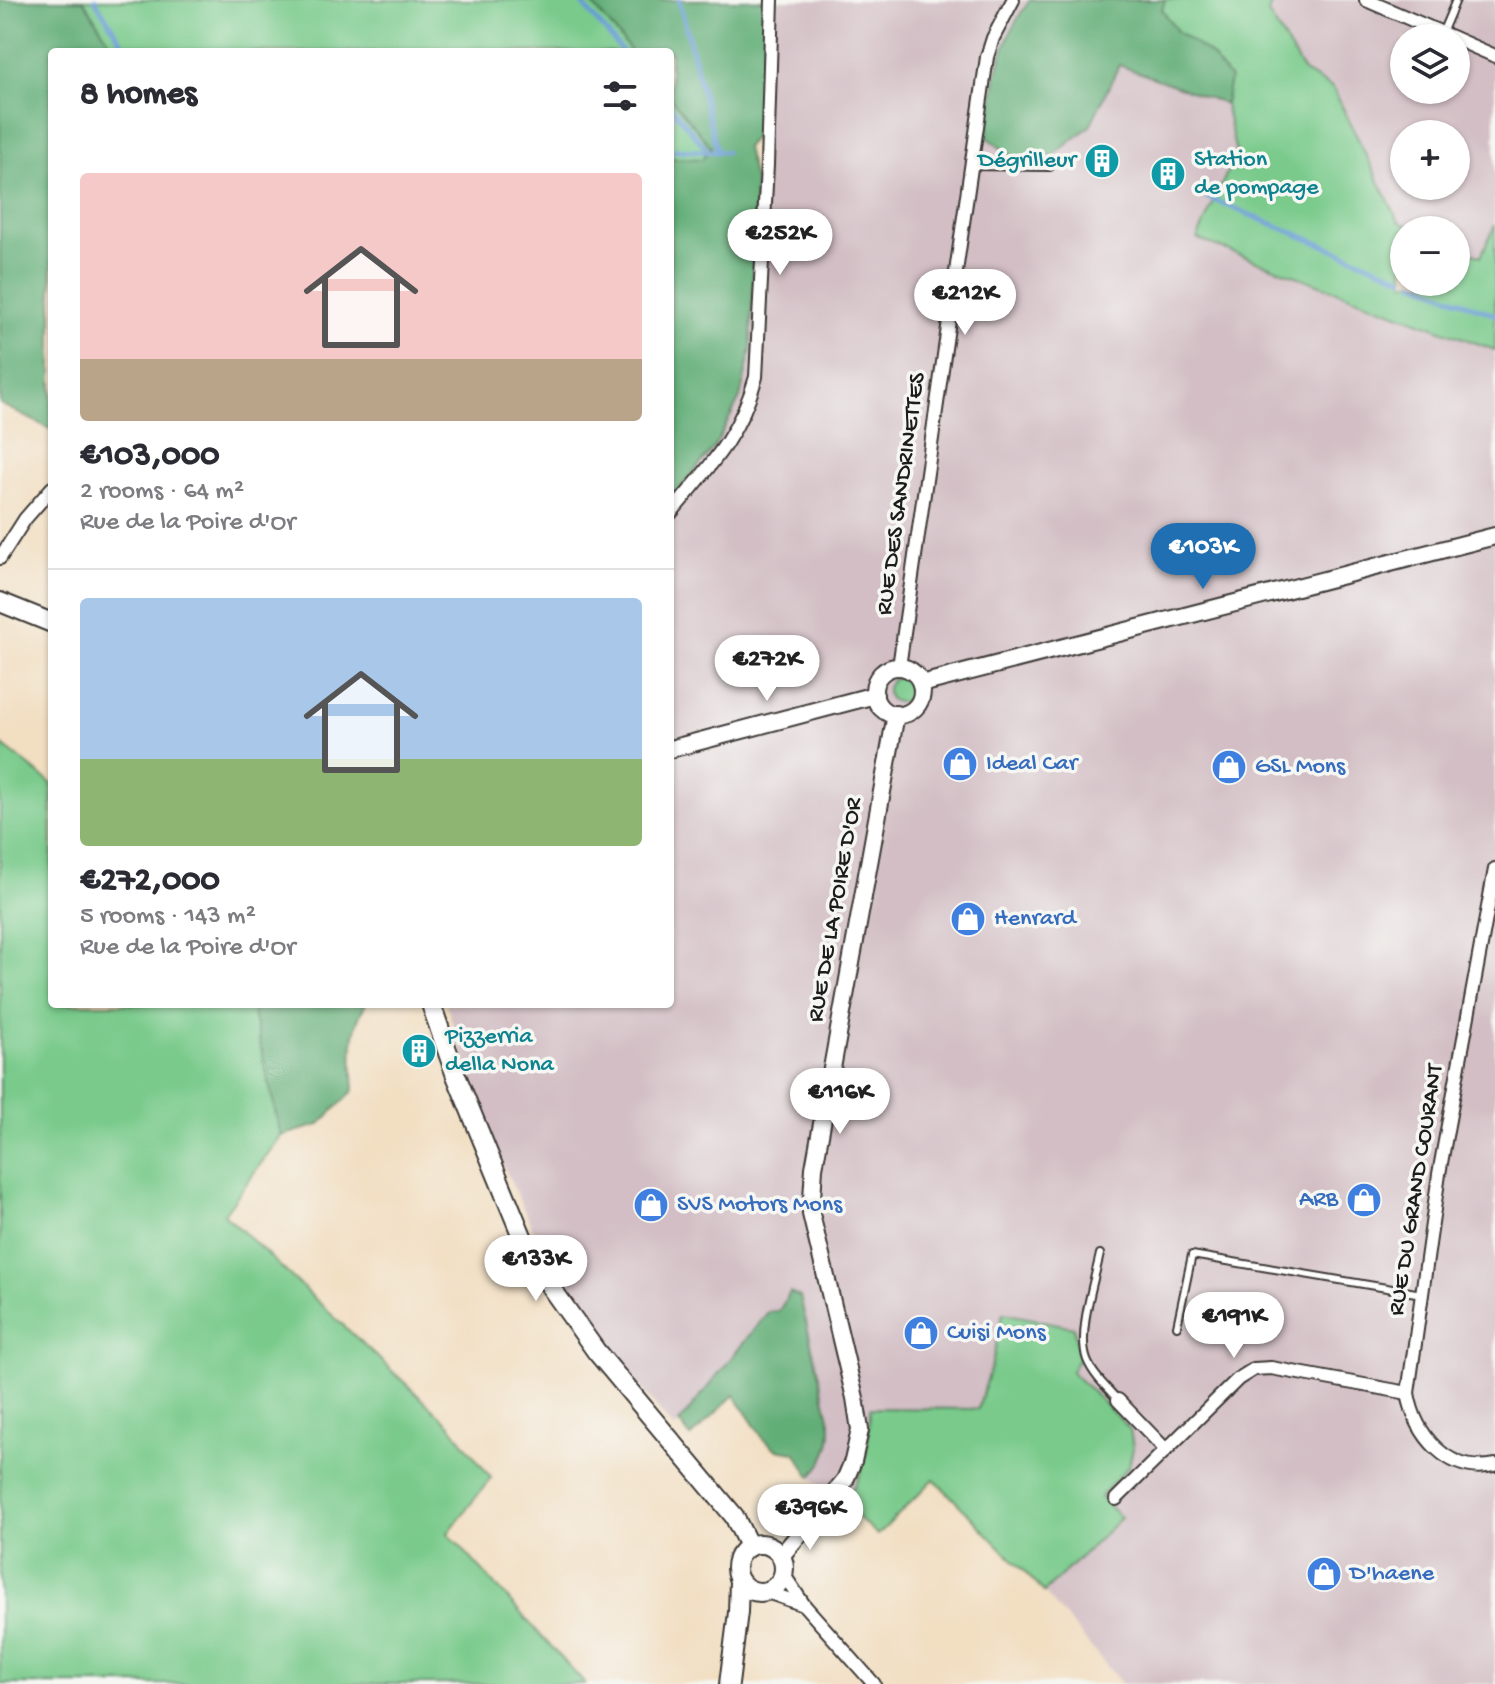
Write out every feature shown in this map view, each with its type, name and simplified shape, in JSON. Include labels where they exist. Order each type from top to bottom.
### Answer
[{"type":"main road","points":[[0,602],[48,621]]},
{"type":"main road","points":[[432,1008],[455,1073],[526,1246],[590,1343],[734,1516],[749,1546]]},
{"type":"main road","points":[[765,1544],[779,1559],[774,1588],[753,1589],[736,1575],[736,1561],[749,1546],[765,1544]]},
{"type":"main road","points":[[729,1684],[738,1612],[753,1589]]},
{"type":"street","points":[[674,509],[723,451],[749,403],[756,377],[772,0]]},
{"type":"street","name":"RUE DES SANDRINETTES","points":[[899,667],[987,57],[993,38],[1013,0]]},
{"type":"street","points":[[1366,0],[1421,24]]},
{"type":"street","points":[[1470,45],[1495,56]]},
{"type":"street","points":[[0,558],[25,519],[48,493]]},
{"type":"street","points":[[921,684],[1495,536]]},
{"type":"street","points":[[892,668],[913,672],[921,684],[916,706],[903,714],[882,708],[875,695],[880,675],[892,668]]},
{"type":"street","points":[[674,748],[875,695]]},
{"type":"street","name":"RUE DE LA POIRE D'OR","points":[[779,1559],[845,1480],[860,1430],[811,1214],[814,1168],[896,714]]},
{"type":"street","name":"RUE DU GRAND COURANT","points":[[1495,869],[1439,1174],[1408,1393],[1419,1429],[1430,1444],[1446,1456],[1463,1463],[1482,1468],[1495,1465]]},
{"type":"street","points":[[1116,1499],[1238,1379],[1254,1369],[1271,1368],[1408,1393]]},
{"type":"street","points":[[1118,1400],[1166,1450]]},
{"type":"street","points":[[779,1559],[804,1605],[874,1684]]},
{"type":"street","points":[[753,1589],[804,1605]]},
{"type":"lane","points":[[1453,24],[1456,0]]},
{"type":"lane","points":[[970,166],[1050,167]]},
{"type":"lane","points":[[1100,1254],[1084,1335],[1086,1357],[1093,1371],[1118,1400]]},
{"type":"lane","points":[[1177,1326],[1192,1255],[1422,1294]]},
{"type":"shaded area","points":[[765,0],[1495,0],[1495,1684],[1122,1684],[1044,1592],[934,1479],[878,1535],[811,1477],[795,1452],[734,1395],[691,1437],[680,1423],[674,1429],[604,1342],[560,1280],[498,1154],[447,1008],[674,1008],[674,496],[715,446],[740,398],[751,350],[756,133],[765,43]]},
{"type":"green space","points":[[0,0],[83,0],[113,48],[48,48],[48,428],[0,404]]},
{"type":"green space","points":[[83,0],[589,0],[629,48],[113,48]]},
{"type":"green space","points":[[589,0],[765,0],[765,43],[756,133],[746,148],[755,184],[751,350],[740,398],[715,446],[674,496],[674,158],[702,159],[711,147],[674,102],[674,48],[629,48]]},
{"type":"green space","points":[[1030,0],[1165,0],[1162,10],[1177,31],[1210,54],[1230,79],[1225,104],[1119,65],[1090,126],[1050,158],[1011,156],[987,137],[1004,49],[1010,32]]},
{"type":"green space","points":[[1165,0],[1273,0],[1268,13],[1304,72],[1333,88],[1396,216],[1390,216],[1390,296],[1470,296],[1470,252],[1481,256],[1495,225],[1495,350],[1197,239],[1236,153],[1225,104],[1230,79],[1210,54],[1177,31],[1162,10]]},
{"type":"green space","points":[[674,102],[711,147],[716,201],[701,159],[674,158]]},
{"type":"green space","points":[[899,678],[908,681],[911,690],[908,699],[899,702],[890,699],[887,690],[890,681]]},
{"type":"green space","points":[[0,743],[48,781],[48,1008],[252,1008],[281,1136],[224,1214],[450,1425],[491,1478],[448,1533],[585,1684],[0,1684]]},
{"type":"green space","points":[[252,1008],[364,1008],[354,1034],[354,1090],[319,1125],[281,1136]]},
{"type":"green space","points":[[790,1292],[800,1297],[831,1426],[826,1453],[811,1477],[795,1452],[776,1449],[763,1438],[734,1395],[691,1437],[679,1423],[768,1312],[779,1311]]},
{"type":"green space","points":[[1003,1313],[1074,1327],[1079,1358],[1071,1371],[1130,1429],[1133,1448],[1129,1466],[1100,1497],[1121,1518],[1044,1592],[934,1479],[878,1535],[843,1505],[865,1459],[870,1408],[978,1409]]},
{"type":"waterway","points":[[95,0],[125,48]]},
{"type":"waterway","points":[[579,0],[620,48]]},
{"type":"waterway","points":[[679,0],[717,151]]},
{"type":"waterway","points":[[674,111],[708,151]]},
{"type":"waterway","points":[[674,150],[726,152]]},
{"type":"waterway","points":[[1206,197],[1390,272]]},
{"type":"waterway","points":[[1448,296],[1495,315]]},
{"type":"place","name":"Dégrilleur","points":[[1102,161]]},
{"type":"place","name":"Station de pompage","points":[[1168,174]]},
{"type":"place","name":"Ideal Car","points":[[960,764]]},
{"type":"place","name":"GSL Mons","points":[[1229,767]]},
{"type":"place","name":"Henrard","points":[[968,919]]},
{"type":"place","name":"Pizzerria della Nona","points":[[419,1051]]},
{"type":"place","name":"ARB","points":[[1364,1200]]},
{"type":"place","name":"SVS Motors Mons","points":[[651,1205]]},
{"type":"place","name":"Cuisi Mons","points":[[921,1333]]},
{"type":"place","name":"D'haene","points":[[1324,1574]]}]
